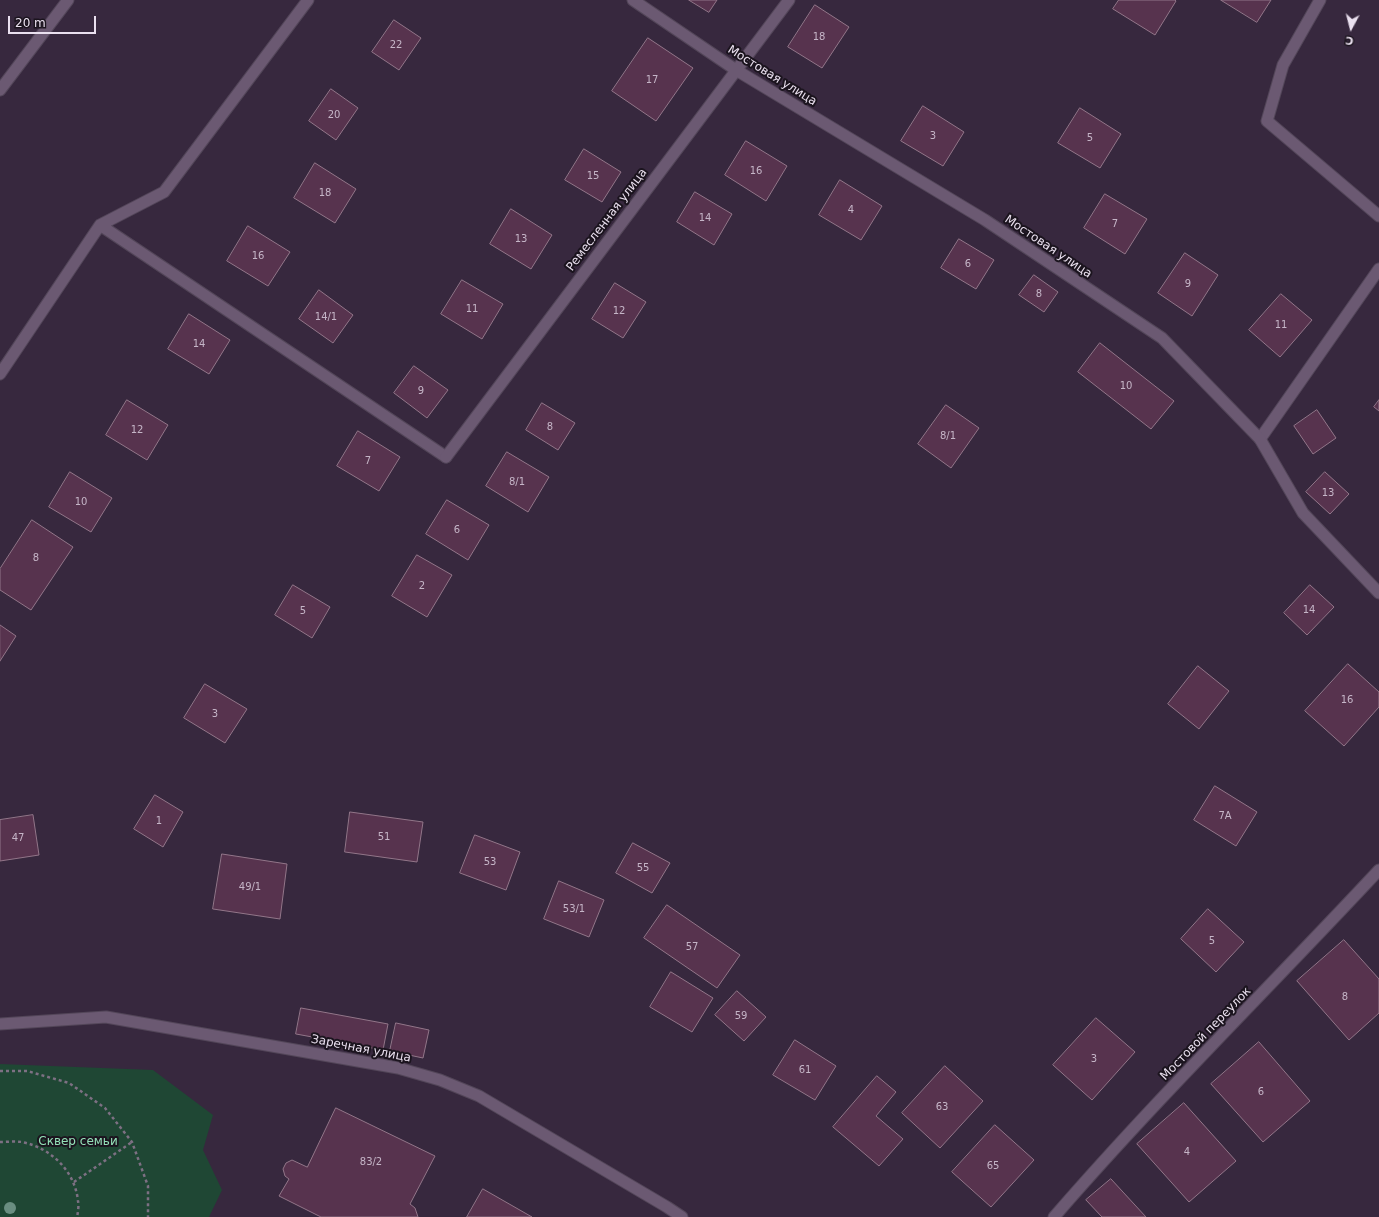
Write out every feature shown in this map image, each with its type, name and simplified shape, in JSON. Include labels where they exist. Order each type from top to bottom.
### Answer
[{"type":"street","points":[[0,90],[68,0]]},
{"type":"street","points":[[0,374],[100,225],[164,192],[308,0]]},
{"type":"street","name":"Мостовая улица","points":[[633,0],[736,70],[985,220],[1162,338],[1260,439],[1303,513],[1379,593]]},
{"type":"street","name":"Ремесленная улица","points":[[100,225],[446,457],[790,0]]},
{"type":"street","points":[[1320,0],[1283,65],[1267,121],[1379,216]]},
{"type":"street","points":[[1260,439],[1379,269]]},
{"type":"street","name":"Мостовой переулок","points":[[1054,1217],[1102,1162],[1320,934],[1379,870]]},
{"type":"street","name":"Заречная улица","points":[[0,1024],[106,1017],[398,1068],[440,1080],[479,1096],[682,1217]]},
{"type":"path","points":[[0,1071],[27,1071],[69,1083],[106,1108],[132,1142],[148,1186],[148,1217]]},
{"type":"path","points":[[0,1142],[21,1142],[43,1149],[61,1163],[74,1182],[79,1202],[77,1217]]},
{"type":"path","points":[[74,1182],[132,1142]]},
{"type":"green space","name":"Сквер семьи","points":[[0,1064],[153,1070],[213,1115],[203,1150],[222,1190],[209,1217],[0,1217]]},
{"type":"building","points":[[689,0],[717,0],[709,12]]},
{"type":"building","points":[[1119,0],[1176,1],[1155,35],[1113,9]]},
{"type":"building","points":[[1221,0],[1271,0],[1257,22]]},
{"type":"building","points":[[815,5],[849,27],[822,68],[788,47]]},
{"type":"building","points":[[394,20],[421,38],[399,70],[372,52]]},
{"type":"building","points":[[648,38],[693,68],[656,121],[612,91]]},
{"type":"building","points":[[331,89],[358,108],[336,140],[309,121]]},
{"type":"building","points":[[923,106],[964,132],[943,166],[901,141]]},
{"type":"building","points":[[1080,108],[1121,134],[1100,168],[1058,143]]},
{"type":"building","points":[[746,141],[787,166],[766,201],[725,175]]},
{"type":"building","points":[[584,149],[621,172],[602,202],[565,180]]},
{"type":"building","points":[[315,163],[356,189],[335,223],[294,198]]},
{"type":"building","points":[[840,180],[882,206],[861,240],[819,215]]},
{"type":"building","points":[[695,192],[732,214],[714,245],[677,222]]},
{"type":"building","points":[[1105,194],[1147,219],[1125,254],[1084,228]]},
{"type":"building","points":[[511,209],[552,235],[531,269],[490,244]]},
{"type":"building","points":[[248,226],[290,252],[268,286],[227,261]]},
{"type":"building","points":[[959,239],[994,260],[976,289],[941,268]]},
{"type":"building","points":[[1185,253],[1218,275],[1192,316],[1158,293]]},
{"type":"building","points":[[1034,275],[1058,292],[1044,312],[1019,295]]},
{"type":"building","points":[[462,280],[503,304],[482,339],[441,314]]},
{"type":"building","points":[[615,283],[646,302],[623,338],[592,319]]},
{"type":"building","points":[[319,290],[353,315],[333,343],[299,319]]},
{"type":"building","points":[[1281,294],[1312,320],[1280,357],[1249,330]]},
{"type":"building","points":[[189,314],[230,340],[209,374],[168,349]]},
{"type":"building","points":[[1100,343],[1174,401],[1151,429],[1078,372]]},
{"type":"building","points":[[414,366],[448,390],[427,418],[394,393]]},
{"type":"building","points":[[127,400],[168,425],[147,460],[106,435]]},
{"type":"building","points":[[1379,400],[1379,411],[1374,407]]},
{"type":"building","points":[[542,403],[575,423],[558,450],[526,430]]},
{"type":"building","points":[[946,405],[979,428],[951,468],[918,444]]},
{"type":"building","points":[[1317,410],[1336,438],[1313,454],[1294,426]]},
{"type":"building","points":[[358,431],[400,457],[379,491],[337,466]]},
{"type":"building","points":[[507,452],[549,477],[528,512],[486,486]]},
{"type":"building","points":[[70,472],[112,498],[91,532],[49,507]]},
{"type":"building","points":[[1325,472],[1349,494],[1330,514],[1306,492]]},
{"type":"building","points":[[447,500],[489,525],[468,560],[426,534]]},
{"type":"building","points":[[32,520],[73,547],[31,610],[0,590],[0,569]]},
{"type":"building","points":[[417,555],[452,575],[427,617],[392,596]]},
{"type":"building","points":[[293,585],[330,607],[312,638],[275,615]]},
{"type":"building","points":[[1310,585],[1334,607],[1307,635],[1284,613]]},
{"type":"building","points":[[0,625],[16,636],[0,661]]},
{"type":"building","points":[[1348,664],[1379,692],[1379,707],[1344,746],[1305,711]]},
{"type":"building","points":[[1198,666],[1229,691],[1199,729],[1168,704]]},
{"type":"building","points":[[205,684],[247,709],[225,743],[184,718]]},
{"type":"building","points":[[1215,786],[1257,812],[1236,846],[1194,820]]},
{"type":"building","points":[[155,795],[183,812],[163,847],[134,829]]},
{"type":"building","points":[[350,812],[423,822],[417,862],[345,852]]},
{"type":"building","points":[[33,815],[39,855],[0,861],[0,820]]},
{"type":"building","points":[[475,835],[520,852],[506,890],[460,873]]},
{"type":"building","points":[[633,843],[670,863],[652,893],[616,873]]},
{"type":"building","points":[[222,854],[287,864],[280,919],[213,909]]},
{"type":"building","points":[[559,881],[604,900],[589,937],[544,919]]},
{"type":"building","points":[[667,905],[740,955],[717,988],[644,938]]},
{"type":"building","points":[[1208,909],[1244,942],[1216,972],[1181,939]]},
{"type":"building","points":[[1344,940],[1379,979],[1379,1013],[1349,1040],[1297,981]]},
{"type":"building","points":[[671,972],[713,998],[692,1032],[650,1007]]},
{"type":"building","points":[[737,991],[766,1017],[744,1041],[715,1015]]},
{"type":"building","points":[[301,1008],[388,1024],[383,1050],[296,1034]]},
{"type":"building","points":[[1096,1018],[1135,1052],[1092,1100],[1053,1065]]},
{"type":"building","points":[[396,1023],[429,1030],[423,1058],[390,1051]]},
{"type":"building","points":[[795,1040],[836,1066],[815,1100],[773,1075]]},
{"type":"building","points":[[1259,1042],[1310,1101],[1263,1142],[1211,1084]]},
{"type":"building","points":[[945,1066],[983,1101],[940,1148],[902,1113]]},
{"type":"building","points":[[877,1076],[896,1092],[876,1116],[903,1139],[879,1166],[833,1127]]},
{"type":"building","points":[[1184,1103],[1236,1161],[1189,1202],[1137,1144]]},
{"type":"building","points":[[336,1108],[435,1156],[410,1204],[415,1208],[418,1217],[321,1217],[279,1196],[289,1179],[285,1176],[283,1169],[286,1163],[292,1160],[307,1167]]},
{"type":"building","points":[[995,1125],[1034,1160],[991,1207],[952,1172]]},
{"type":"building","points":[[1111,1179],[1146,1217],[1102,1217],[1086,1200]]},
{"type":"building","points":[[483,1189],[532,1217],[467,1217]]}]
